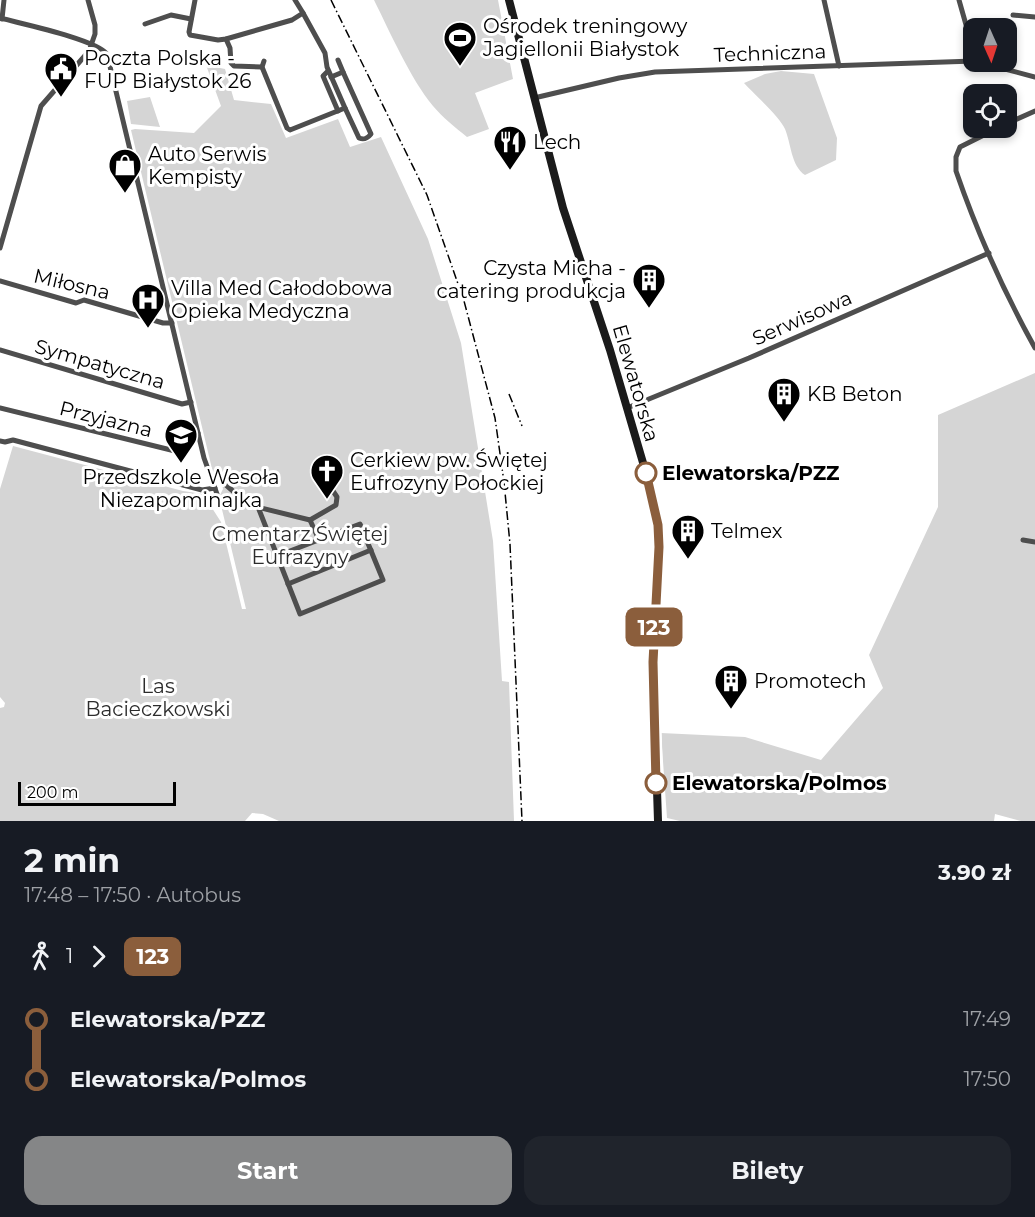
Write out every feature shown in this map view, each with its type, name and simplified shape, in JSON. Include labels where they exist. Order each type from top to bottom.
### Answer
[{"type":"street","points":[[0,441],[13,440],[184,486],[216,491],[207,470],[109,58],[104,50],[92,44],[1,18],[4,0]]},
{"type":"street","points":[[0,248],[41,106],[85,56],[92,44],[95,25],[88,0]]},
{"type":"street","points":[[195,0],[190,35],[218,40],[292,20],[303,13]]},
{"type":"street","points":[[295,0],[325,53],[342,110],[359,138],[363,140],[371,134],[338,60]]},
{"type":"street","name":"Elewatorska","points":[[509,0],[562,208],[607,339],[653,502],[659,547],[653,662],[658,821]]},
{"type":"street","points":[[824,0],[839,66]]},
{"type":"street","points":[[959,0],[964,18]]},
{"type":"street","points":[[145,24],[171,15],[191,19]]},
{"type":"street","points":[[1013,15],[1035,17]]},
{"type":"street","points":[[226,39],[230,48],[231,63],[234,66],[263,64],[287,128],[290,130],[342,110]]},
{"type":"street","name":"Techniczna","points":[[534,98],[655,72],[963,61]]},
{"type":"street","points":[[330,74],[343,72]]},
{"type":"street","points":[[1016,72],[1035,77]]},
{"type":"street","points":[[1017,119],[1035,111]]},
{"type":"street","points":[[978,138],[960,147],[956,157],[956,171],[1018,318],[1035,348]]},
{"type":"street","points":[[0,214],[8,215]]},
{"type":"street","name":"Serwisowa","points":[[627,408],[749,358],[989,253]]},
{"type":"street","name":"Miłosna","points":[[0,281],[76,303],[84,300],[163,323],[172,322]]},
{"type":"street","name":"Sympatyczna","points":[[0,350],[182,404],[191,402]]},
{"type":"street","name":"Przyjazna","points":[[0,408],[175,451],[188,437],[198,433]]},
{"type":"street","points":[[226,485],[249,505],[310,520],[336,505],[338,497],[331,488]]},
{"type":"street","points":[[258,507],[277,556],[300,614],[383,580],[360,524],[277,556]]},
{"type":"street","points":[[310,520],[318,540]]},
{"type":"street","points":[[1023,540],[1035,542]]},
{"type":"street","points":[[288,584],[371,550]]},
{"type":"green space","name":"Ośrodek treningowy Jagiellonii Białystok","points":[[374,0],[498,0],[513,79],[475,93],[489,129],[467,137],[437,110],[408,69]]},
{"type":"green space","points":[[206,65],[225,69],[234,100],[271,104],[286,138],[338,119],[350,147],[381,137],[428,239],[461,343],[493,541],[502,681],[509,682],[514,821],[279,821],[263,814],[252,813],[245,821],[0,821],[0,708],[4,707],[5,703],[0,697],[0,489],[13,446],[183,491],[203,494],[221,522],[242,609],[246,609],[219,497],[223,489],[220,476],[213,473],[131,130],[194,133],[221,106]]},
{"type":"green space","points":[[781,71],[814,74],[837,138],[836,160],[805,175],[794,160],[782,124],[744,83],[765,74]]},
{"type":"green space","points":[[150,97],[160,127],[131,124],[127,101]]},
{"type":"green space","points":[[1035,373],[1035,821],[1021,821],[995,814],[994,821],[680,821],[667,818],[661,733],[745,737],[821,760],[883,688],[869,655],[938,507],[938,415]]},
{"type":"railway","points":[[331,0],[427,195],[464,301],[495,418],[510,544],[522,821]]},
{"type":"railway","points":[[509,394],[522,426]]},
{"type":"bus line","name":"123","points":[[646,473],[658,525],[659,547],[653,639],[656,783]]},
{"type":"place","name":"Ośrodek treningowy Jagiellonii Białystok","points":[[460,67]]},
{"type":"place","name":"Poczta Polska - FUP Białystok 26","points":[[61,98]]},
{"type":"place","name":"Lech","points":[[510,171]]},
{"type":"place","name":"Auto Serwis Kempisty","points":[[125,194]]},
{"type":"place","name":"Czysta Micha - catering produkcja","points":[[649,309]]},
{"type":"place","name":"Villa Med Całodobowa Opieka Medyczna","points":[[148,329]]},
{"type":"place","name":"KB Beton","points":[[784,423]]},
{"type":"place","name":"Przedszkole Wesoła Niezapominajka","points":[[181,464]]},
{"type":"place","name":"Elewatorska/PZZ","points":[[646,473]]},
{"type":"place","name":"Cerkiew pw. Świętej Eufrozyny Połockiej","points":[[327,500]]},
{"type":"place","name":"Telmex","points":[[688,560]]},
{"type":"place","name":"Promotech","points":[[731,710]]},
{"type":"place","name":"Elewatorska/Polmos","points":[[656,783]]},
{"type":"park label","name":"Cmentarz Świętej Eufrazyny","points":[[300,546]]},
{"type":"park label","name":"Las Bacieczkowski","points":[[158,698]]}]
